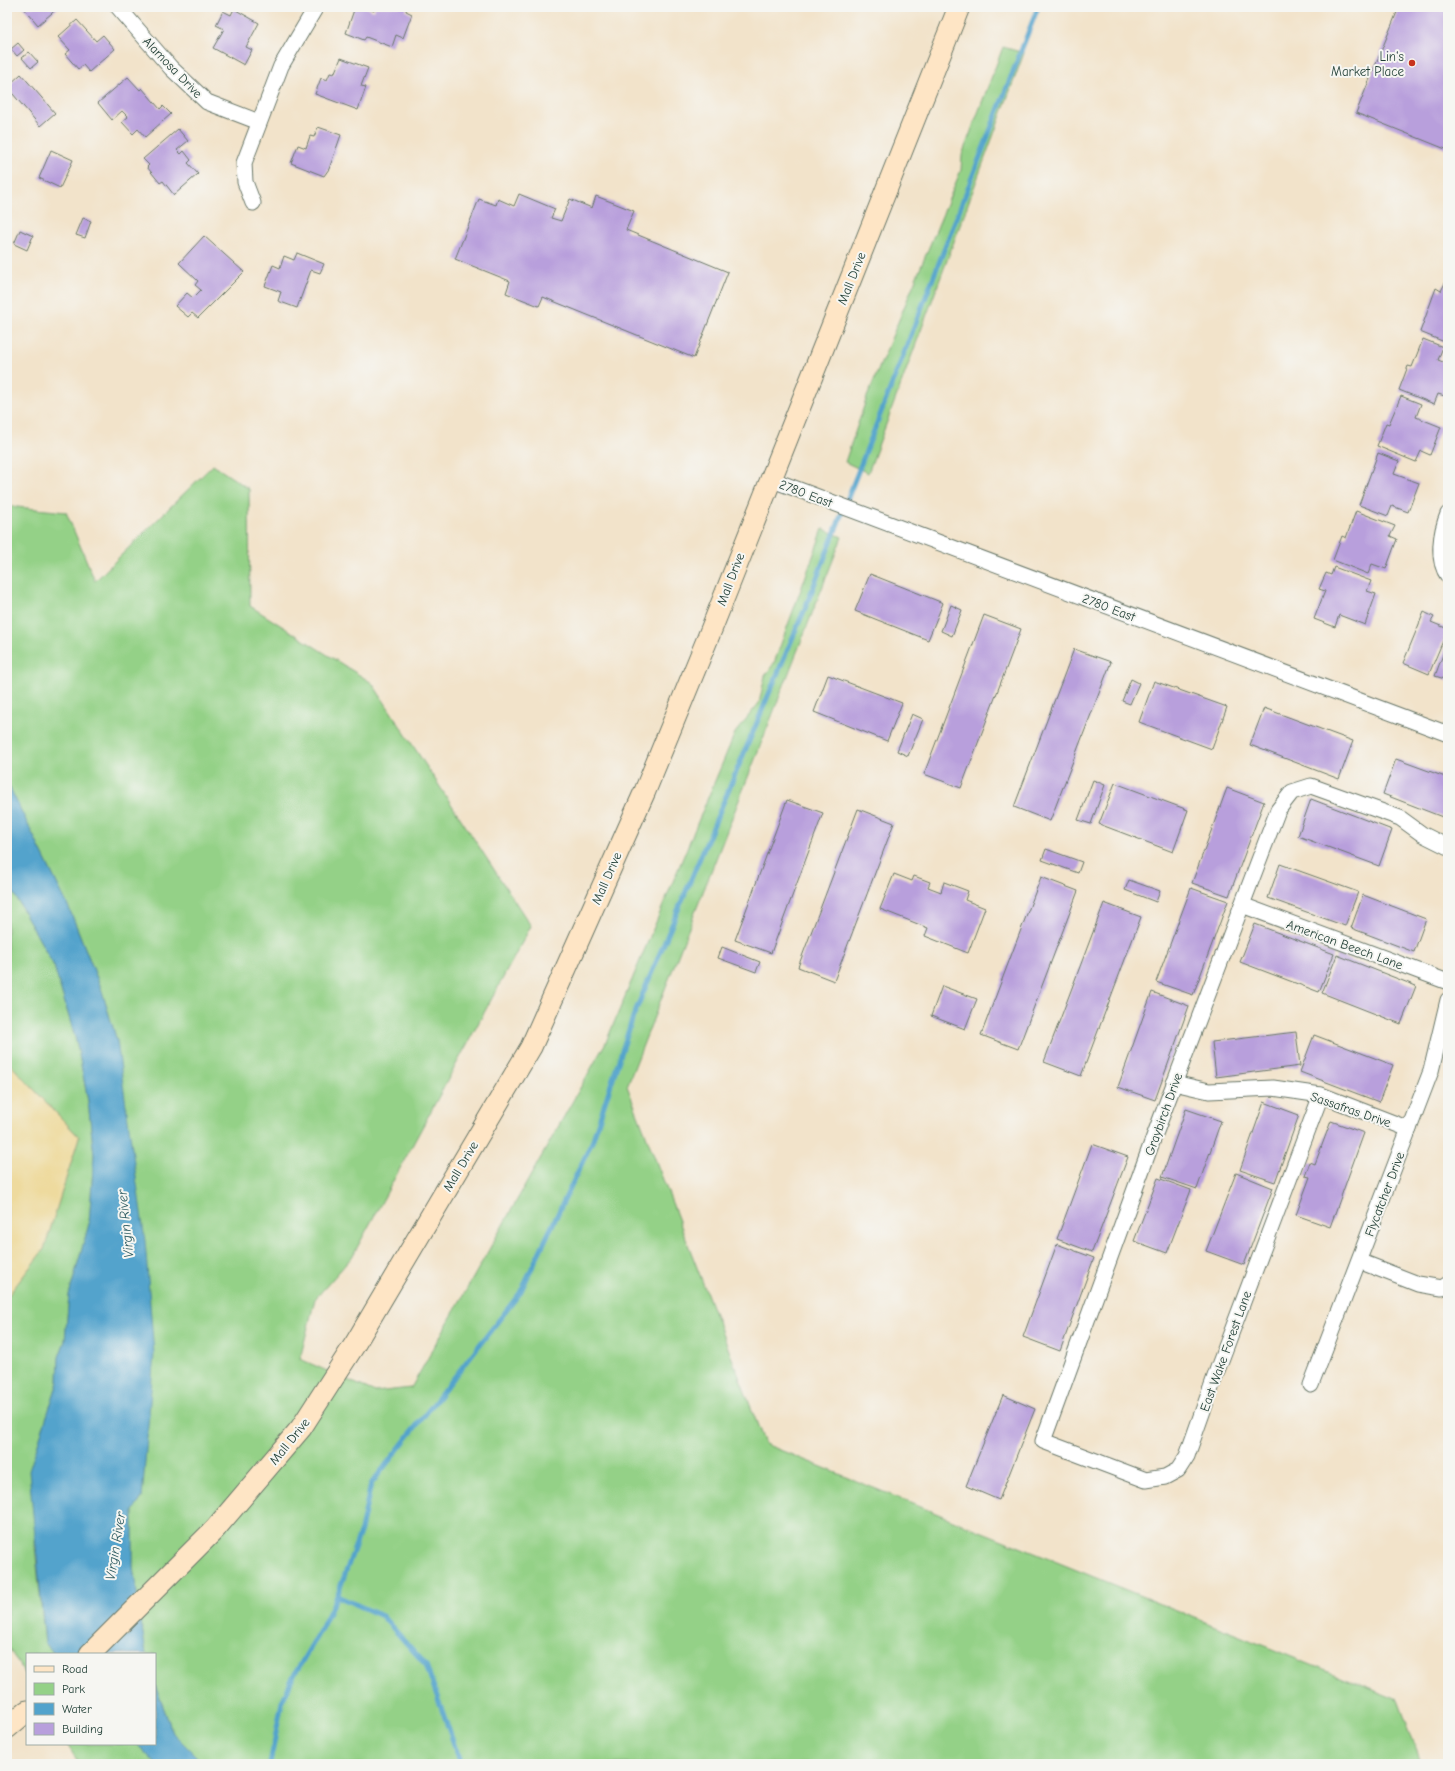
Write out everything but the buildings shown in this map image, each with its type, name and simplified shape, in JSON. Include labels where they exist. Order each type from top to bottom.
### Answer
[{"type":"main road","name":"Mall Drive","points":[[91,1653],[215,1529],[296,1434],[355,1344],[531,1047],[644,791],[959,7]]},
{"type":"main road","points":[[7,1728],[26,1712]]},
{"type":"street","name":"Alamosa Drive","points":[[118,7],[171,68],[206,102],[259,122]]},
{"type":"street","points":[[253,203],[245,182],[244,163],[281,66],[316,7]]},
{"type":"street","name":"2780 East","points":[[770,479],[1448,734]]},
{"type":"street","points":[[1448,514],[1442,529],[1440,550],[1448,576]]},
{"type":"street","name":"Graybirch Drive","points":[[1043,1441],[1174,1083],[1278,810],[1292,792],[1311,786],[1400,818],[1422,834],[1448,847]]},
{"type":"street","name":"American Beech Lane","points":[[1242,906],[1448,982]]},
{"type":"street","name":"Flycatcher Drive","points":[[1311,1385],[1431,1071],[1448,1000]]},
{"type":"street","name":"Sassafras Drive","points":[[1174,1083],[1209,1091],[1273,1088],[1321,1095],[1409,1129]]},
{"type":"street","name":"East Wake Forest Lane","points":[[1043,1441],[1146,1480],[1165,1477],[1178,1470],[1187,1456],[1218,1368],[1321,1095]]},
{"type":"street","points":[[1359,1261],[1418,1284],[1442,1288],[1448,1284]]},
{"type":"green space","points":[[1003,47],[1024,53],[868,473],[845,462],[867,397],[961,170],[962,155]]},
{"type":"green space","points":[[213,465],[249,489],[250,606],[372,683],[531,926],[352,1257],[315,1299],[300,1359],[375,1392],[411,1388],[606,1042],[735,733],[759,703],[765,676],[774,663],[823,529],[842,537],[627,1086],[765,1444],[1398,1700],[1422,1764],[204,1764],[173,1733],[156,1688],[156,1653],[146,1653],[133,1567],[133,1511],[142,1498],[145,1455],[117,1041],[101,988],[69,908],[7,782],[7,506],[66,512],[95,581]]},
{"type":"green space","points":[[7,881],[54,966],[77,1044],[88,1101],[94,1155],[89,1224],[69,1295],[65,1341],[59,1357],[58,1382],[37,1447],[35,1547],[45,1643],[54,1653],[26,1653],[26,1676],[7,1645],[7,1297],[44,1249],[79,1137],[7,1061]]},
{"type":"green space","points":[[68,1745],[138,1745],[156,1764],[79,1764]]},
{"type":"sand","points":[[7,1061],[79,1137],[44,1249],[7,1297]]},
{"type":"water","name":"Virgin River","points":[[7,782],[69,908],[101,988],[117,1041],[145,1241],[154,1354],[142,1498],[133,1511],[133,1567],[146,1653],[54,1653],[45,1643],[29,1471],[58,1382],[59,1357],[65,1341],[69,1295],[89,1224],[94,1155],[88,1101],[77,1044],[54,966],[7,881]]},
{"type":"water","points":[[156,1688],[173,1733],[204,1764],[156,1764],[138,1745],[156,1745]]},
{"type":"waterway","points":[[270,1764],[282,1702],[293,1677],[321,1629],[337,1596],[361,1530],[371,1484],[520,1293],[592,1142],[633,1017],[806,606],[1038,7]]},
{"type":"waterway","points":[[337,1596],[382,1616],[426,1665],[461,1764]]},
{"type":"place","name":"Lin's Market Place","points":[[1412,63]]}]
